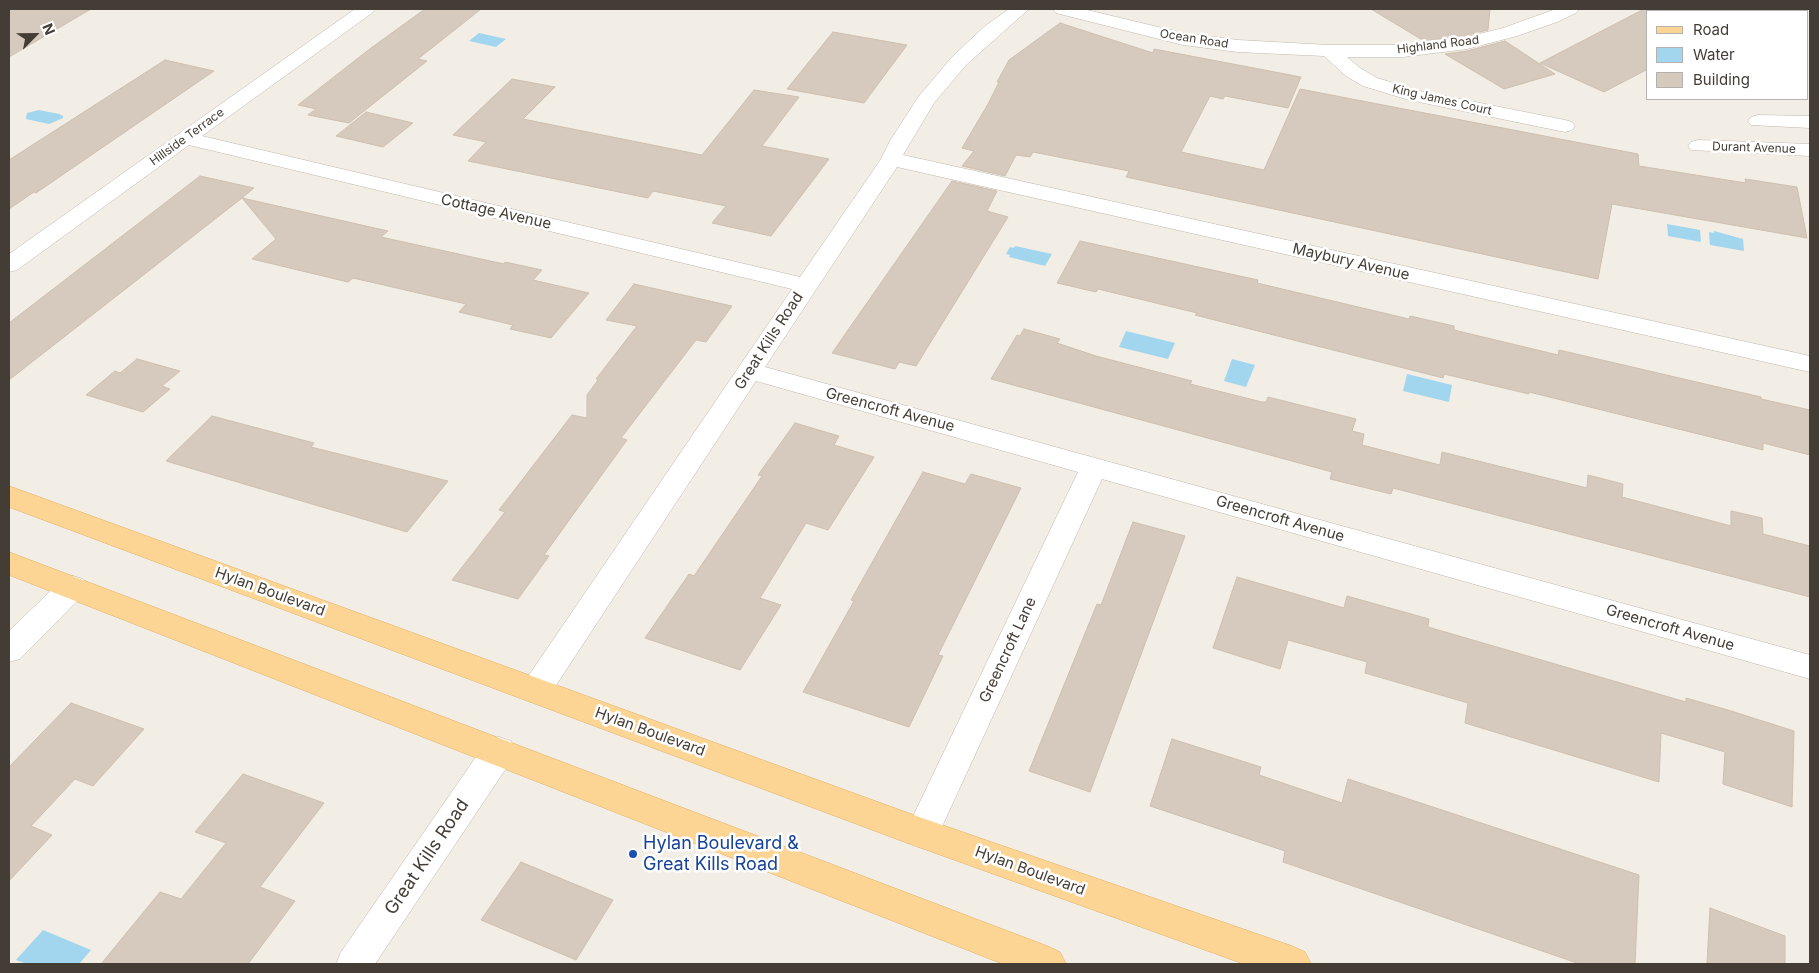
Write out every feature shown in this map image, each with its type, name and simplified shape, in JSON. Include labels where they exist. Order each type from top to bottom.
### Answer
[{"type":"main road","name":"Hylan Boulevard","points":[[9,496],[922,833],[1292,964]]},
{"type":"main road","points":[[9,563],[1047,964]]},
{"type":"street","name":"Hillside Terrace","points":[[9,265],[366,9]]},
{"type":"street","name":"Great Kills Road","points":[[536,690],[891,159],[901,139],[926,100],[959,60],[992,30],[1020,9]]},
{"type":"street","name":"Ocean Road","points":[[1062,9],[1183,39],[1238,46],[1329,51]]},
{"type":"street","name":"Highland Road","points":[[1329,51],[1403,51],[1467,43],[1518,29],[1551,18],[1570,9]]},
{"type":"street","name":"King James Court","points":[[1329,51],[1353,72],[1370,82],[1416,96],[1565,126]]},
{"type":"street","name":"Durant Avenue","points":[[1758,121],[1810,122]]},
{"type":"street","name":"Cottage Avenue","points":[[185,138],[806,285]]},
{"type":"street","name":"Durant Avenue","points":[[1698,146],[1810,150]]},
{"type":"street","name":"Maybury Avenue","points":[[891,159],[1810,364]]},
{"type":"street","name":"Greencroft Avenue","points":[[750,371],[1810,668]]},
{"type":"street","name":"Greencroft Lane","points":[[922,833],[1094,467]]},
{"type":"street","points":[[9,650],[73,587]]},
{"type":"street","name":"Great Kills Road","points":[[354,964],[499,751]]},
{"type":"water","points":[[479,33],[506,39],[496,47],[469,41]]},
{"type":"water","points":[[39,110],[59,114],[63,118],[49,124],[26,119],[27,113]]},
{"type":"water","points":[[1667,224],[1700,230],[1701,242],[1668,236]]},
{"type":"water","points":[[1714,231],[1743,239],[1744,251],[1710,245],[1709,232],[1714,233]]},
{"type":"water","points":[[1015,246],[1052,254],[1045,266],[1009,257],[1010,255],[1006,254],[1010,247],[1014,248]]},
{"type":"water","points":[[1126,331],[1175,343],[1168,359],[1119,347]]},
{"type":"water","points":[[1232,359],[1255,365],[1246,387],[1224,381]]},
{"type":"water","points":[[1407,374],[1452,385],[1449,402],[1403,391]]},
{"type":"water","points":[[43,930],[91,950],[79,964],[27,964],[16,960]]},
{"type":"building","points":[[9,9],[91,9],[9,57]]},
{"type":"building","points":[[425,9],[481,9],[418,59],[427,61],[349,123],[308,115],[316,109],[298,105],[371,48]]},
{"type":"building","points":[[1371,9],[1490,9],[1488,30],[1424,41]]},
{"type":"building","points":[[1644,9],[1648,9],[1646,10],[1646,70],[1604,92],[1540,63]]},
{"type":"building","points":[[1060,23],[1153,53],[1154,49],[1301,77],[1288,108],[1225,96],[1223,99],[1210,96],[1181,152],[1264,170],[1300,89],[1638,154],[1639,166],[1746,183],[1745,179],[1797,187],[1807,238],[1612,204],[1598,279],[1126,177],[1129,171],[1033,152],[1030,157],[1016,155],[1005,176],[962,166],[974,151],[962,148],[988,104],[1009,60]]},
{"type":"building","points":[[833,32],[907,45],[864,103],[787,89]]},
{"type":"building","points":[[1505,41],[1555,74],[1504,89],[1445,54],[1467,51]]},
{"type":"building","points":[[165,60],[214,71],[36,193],[34,192],[9,209],[9,160]]},
{"type":"building","points":[[512,79],[555,87],[523,119],[702,155],[754,90],[799,97],[762,146],[829,159],[771,236],[712,223],[726,206],[653,191],[648,198],[468,161],[486,142],[453,135]]},
{"type":"building","points":[[366,112],[413,123],[383,147],[336,136]]},
{"type":"building","points":[[200,176],[254,188],[9,380],[9,323]]},
{"type":"building","points":[[952,181],[997,191],[987,211],[1008,217],[916,366],[899,362],[895,369],[832,353]]},
{"type":"building","points":[[242,198],[388,231],[381,237],[504,264],[505,262],[542,270],[533,280],[589,293],[551,338],[510,329],[513,325],[459,312],[466,304],[353,278],[348,282],[252,259],[276,239]]},
{"type":"building","points":[[1080,241],[1258,280],[1257,283],[1409,319],[1410,316],[1454,326],[1454,330],[1558,355],[1559,350],[1810,410],[1810,455],[1763,443],[1763,450],[1529,392],[1529,394],[1444,374],[1443,378],[1195,315],[1197,313],[1098,289],[1096,292],[1057,283]]},
{"type":"building","points":[[634,284],[732,306],[706,342],[696,340],[621,438],[627,440],[544,555],[549,556],[518,599],[452,580],[505,512],[499,510],[572,415],[587,418],[587,395],[598,380],[596,379],[637,326],[606,320]]},
{"type":"building","points":[[1024,329],[1060,339],[1057,343],[1096,356],[1192,381],[1190,384],[1262,402],[1266,402],[1268,397],[1356,419],[1352,431],[1364,434],[1362,445],[1440,465],[1442,452],[1587,488],[1588,475],[1623,484],[1622,497],[1731,526],[1731,511],[1762,518],[1763,534],[1810,546],[1810,597],[1393,488],[1391,494],[1330,479],[1332,472],[991,379],[1017,335],[1020,336]]},
{"type":"building","points":[[137,359],[180,371],[162,386],[170,389],[143,412],[86,395],[115,371],[120,373]]},
{"type":"building","points":[[212,416],[314,443],[311,447],[448,481],[407,532],[166,461]]},
{"type":"building","points":[[795,423],[839,436],[834,445],[874,457],[828,530],[806,523],[760,598],[781,605],[740,670],[645,638],[689,574],[694,576],[762,476],[758,475]]},
{"type":"building","points":[[923,472],[965,484],[971,474],[1021,488],[938,655],[943,656],[909,727],[803,692],[854,601],[851,600]]},
{"type":"building","points":[[1133,522],[1185,536],[1090,792],[1029,771],[1097,604],[1101,605]]},
{"type":"building","points":[[1237,577],[1344,608],[1347,596],[1429,619],[1428,627],[1686,702],[1686,698],[1794,731],[1792,807],[1723,784],[1725,752],[1661,733],[1659,782],[1465,723],[1468,703],[1365,673],[1367,662],[1288,640],[1280,669],[1213,648]]},
{"type":"building","points":[[71,703],[144,729],[93,786],[75,779],[31,826],[52,835],[9,881],[9,767]]},
{"type":"building","points":[[1172,739],[1261,767],[1259,775],[1342,803],[1348,779],[1639,875],[1635,964],[1580,964],[1283,862],[1285,851],[1150,806]]},
{"type":"building","points":[[243,774],[324,803],[260,887],[295,901],[248,964],[101,964],[160,892],[181,899],[226,843],[195,832]]},
{"type":"building","points":[[521,862],[613,900],[576,960],[481,920]]},
{"type":"building","points":[[1710,908],[1785,936],[1785,964],[1707,964]]},
{"type":"place","name":"Hylan Boulevard & Great Kills Road","points":[[633,854]]}]
